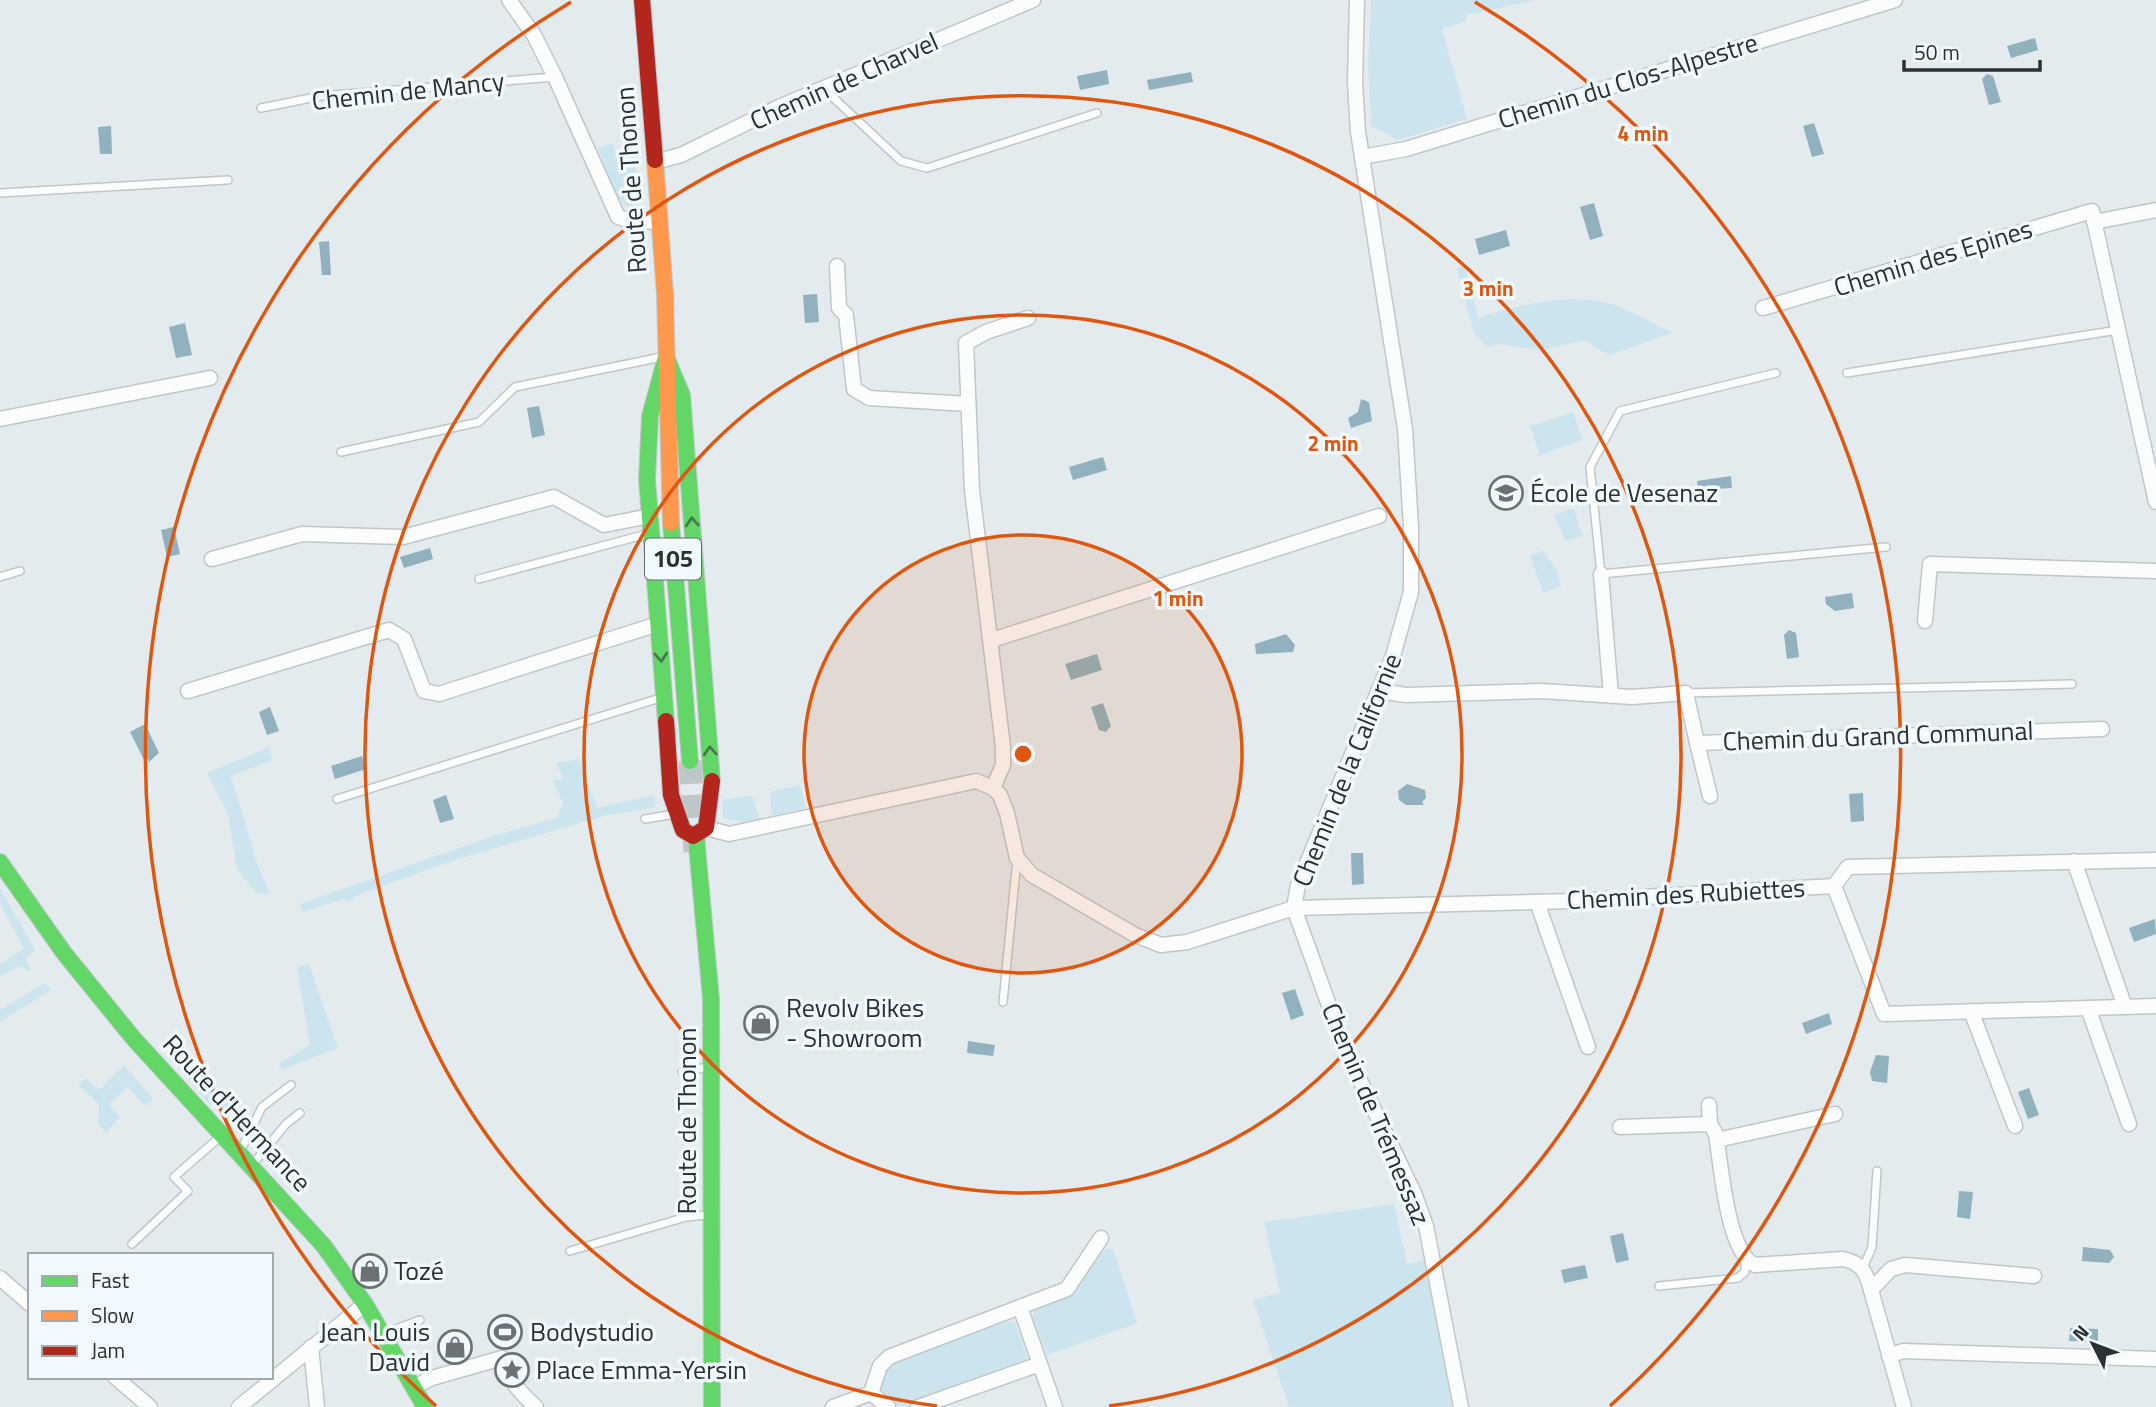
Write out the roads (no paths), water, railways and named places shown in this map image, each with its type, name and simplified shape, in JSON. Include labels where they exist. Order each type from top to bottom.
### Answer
[{"type":"street","points":[[509,0],[534,36],[555,76],[618,217],[631,221],[660,222]]},
{"type":"street","name":"Route de Thonon","points":[[642,0],[660,222],[666,357],[682,395],[713,791],[703,827],[713,1067],[712,1407]]},
{"type":"street","name":"Chemin de Charvel","points":[[655,162],[681,155],[823,89],[1033,0]]},
{"type":"street","name":"Chemin de la Californie","points":[[1017,858],[1041,881],[1135,935],[1161,945],[1187,942],[1293,908],[1298,885],[1379,691],[1409,607],[1411,527],[1405,429],[1362,157],[1356,83],[1357,0]]},
{"type":"street","name":"Chemin du Clos-Alpestre","points":[[1362,157],[1406,149],[1893,0]]},
{"type":"street","name":"Chemin des Epines","points":[[1763,308],[2092,211],[2094,222],[2156,210]]},
{"type":"street","points":[[2094,222],[2156,502]]},
{"type":"street","points":[[837,266],[839,308],[846,315],[854,389],[869,398],[968,404]]},
{"type":"street","points":[[993,788],[1004,760],[992,640],[972,490],[966,343],[986,332],[1028,318]]},
{"type":"street","name":"Route de Thonon","points":[[666,357],[660,372],[647,433],[651,534],[671,795],[678,818]]},
{"type":"street","name":"105","points":[[666,357],[668,495],[691,761]]},
{"type":"street","points":[[0,419],[211,378]]},
{"type":"street","points":[[212,559],[302,534],[402,537],[554,497],[604,525],[650,516]]},
{"type":"street","points":[[992,640],[1379,516]]},
{"type":"street","points":[[1925,621],[1930,564],[2156,572]]},
{"type":"street","points":[[1601,574],[1611,696]]},
{"type":"street","points":[[188,691],[388,630],[404,639],[424,691],[439,694],[658,624]]},
{"type":"street","points":[[1379,691],[1406,695],[1542,691],[1611,696],[1686,693]]},
{"type":"street","name":"Chemin du Grand Communal","points":[[1686,693],[1697,743],[2102,729]]},
{"type":"street","points":[[1697,743],[1710,796]]},
{"type":"street","points":[[703,827],[700,812],[692,811],[678,818],[685,833],[703,827],[729,834],[975,781],[993,788],[1004,802],[1017,858]]},
{"type":"street","name":"Chemin des Rubiettes","points":[[1293,908],[1537,902],[1834,886],[1849,867],[2156,860]]},
{"type":"street","points":[[2074,861],[2125,1007]]},
{"type":"street","name":"Route d'Hermance","points":[[0,862],[66,958],[221,1136],[252,1166],[325,1247],[385,1333],[425,1407]]},
{"type":"street","name":"Chemin des Rubiettes","points":[[1834,886],[1884,1014],[2156,1006]]},
{"type":"street","name":"Chemin des Rubiettes","points":[[1537,902],[1588,1046]]},
{"type":"street","name":"Chemin de Trémessaz","points":[[1293,908],[1343,1047],[1414,1193],[1426,1226],[1461,1407]]},
{"type":"street","points":[[2088,1008],[2129,1124]]},
{"type":"street","points":[[1971,1011],[2015,1126]]},
{"type":"street","points":[[1709,1105],[1710,1124],[1717,1140],[1731,1219],[1737,1244],[1745,1261],[1755,1265],[1843,1259],[1856,1262],[1863,1268],[1904,1407]]},
{"type":"street","points":[[1717,1140],[1835,1114]]},
{"type":"street","points":[[1620,1127],[1710,1124]]},
{"type":"street","points":[[871,1393],[880,1366],[889,1357],[1067,1289],[1101,1238]]},
{"type":"street","points":[[1871,1290],[1891,1269],[1905,1265],[2034,1276]]},
{"type":"street","points":[[0,1278],[28,1302]]},
{"type":"street","points":[[273,1379],[365,1304]]},
{"type":"street","points":[[1020,1307],[1055,1407]]},
{"type":"street","points":[[311,1347],[317,1407]]},
{"type":"street","points":[[1889,1356],[1903,1351],[2156,1359]]},
{"type":"street","points":[[414,1387],[432,1378],[502,1358],[509,1378],[536,1407]]},
{"type":"street","points":[[918,1407],[1040,1364]]},
{"type":"street","points":[[118,1379],[150,1407]]},
{"type":"street","points":[[239,1407],[273,1379]]},
{"type":"street","points":[[833,1407],[871,1393]]},
{"type":"street","points":[[871,1393],[888,1407]]},
{"type":"lane","name":"Chemin de Mancy","points":[[261,108],[321,96],[555,76]]},
{"type":"lane","points":[[823,89],[901,161],[928,168],[1097,113]]},
{"type":"lane","points":[[0,193],[228,180]]},
{"type":"lane","points":[[1847,373],[2118,330]]},
{"type":"lane","points":[[341,452],[479,422],[515,387],[666,357]]},
{"type":"lane","points":[[1776,373],[1620,411],[1590,467],[1601,574],[1886,547]]},
{"type":"lane","points":[[479,579],[610,542],[651,534]]},
{"type":"lane","points":[[0,577],[20,571]]},
{"type":"lane","points":[[1686,693],[2072,684]]},
{"type":"lane","points":[[337,799],[539,734],[664,698]]},
{"type":"lane","points":[[645,819],[678,818]]},
{"type":"lane","points":[[1003,1002],[1017,858]]},
{"type":"lane","points":[[682,1072],[713,1067]]},
{"type":"lane","points":[[239,1154],[262,1107],[291,1085]]},
{"type":"lane","points":[[252,1166],[286,1124],[300,1113]]},
{"type":"lane","points":[[132,1244],[188,1191],[174,1177],[221,1136]]},
{"type":"lane","points":[[1863,1268],[1872,1247],[1877,1171]]},
{"type":"lane","points":[[570,1251],[686,1217],[712,1214]]},
{"type":"lane","points":[[1659,1286],[1738,1278],[1745,1272],[1745,1261]]},
{"type":"lane","points":[[385,1333],[420,1321]]},
{"type":"tunnel","points":[[690,761],[695,852]]},
{"type":"place","name":"École de Vesenaz","points":[[1506,493]]},
{"type":"place","name":"Revolv Bikes - Showroom","points":[[761,1023]]},
{"type":"place","name":"Tozé","points":[[370,1271]]},
{"type":"place","name":"Bodystudio","points":[[505,1332]]},
{"type":"place","name":"Jean Louis David","points":[[455,1347]]},
{"type":"place","name":"Place Emma-Yersin","points":[[512,1370]]}]
